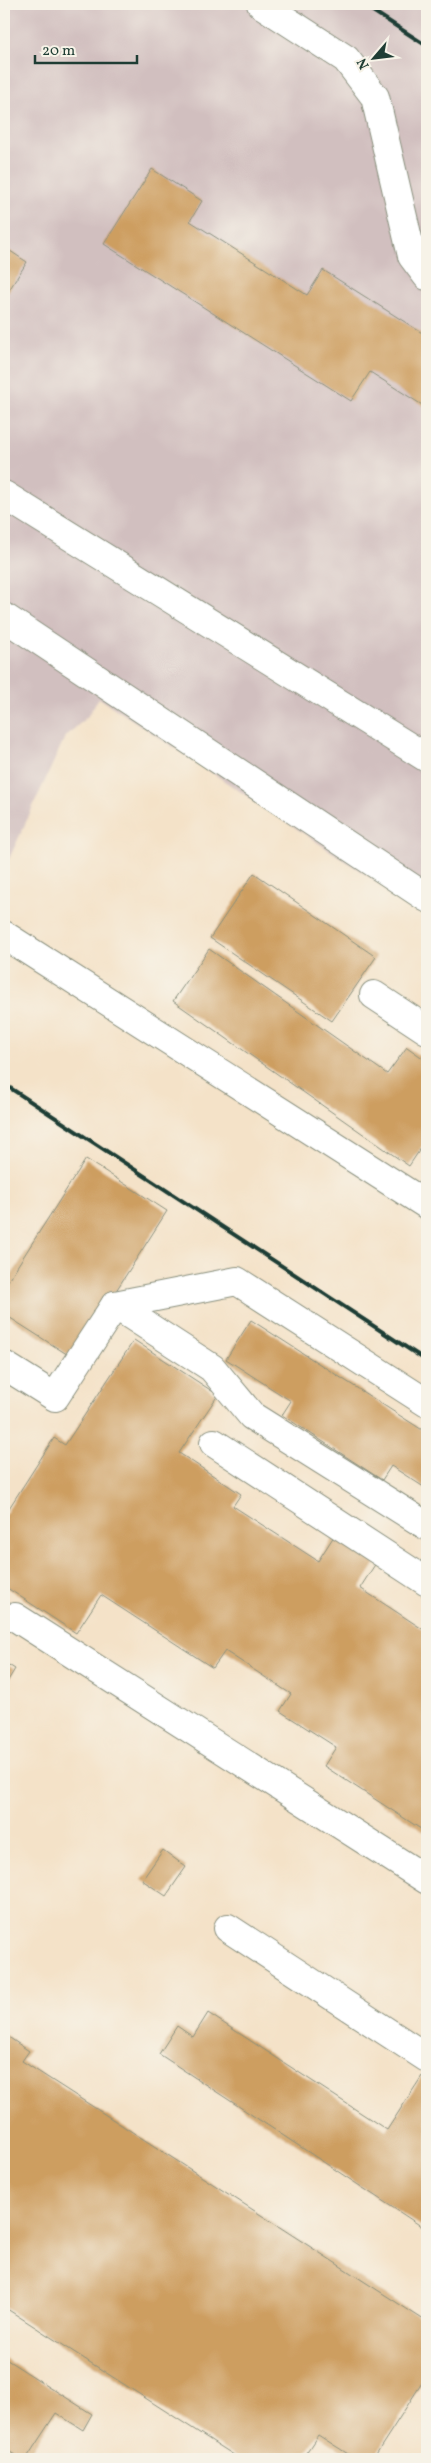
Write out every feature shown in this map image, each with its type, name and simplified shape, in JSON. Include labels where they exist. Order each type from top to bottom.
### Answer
[{"type":"lane","points":[[261,4],[346,59],[375,97],[412,256],[427,276]]},
{"type":"lane","points":[[4,495],[427,758]]},
{"type":"lane","points":[[4,617],[427,898]]},
{"type":"lane","points":[[4,936],[427,1205]]},
{"type":"lane","points":[[374,995],[427,1030]]},
{"type":"lane","points":[[4,1365],[55,1397],[115,1305],[237,1280],[427,1403]]},
{"type":"lane","points":[[115,1305],[212,1368],[252,1416],[427,1526]]},
{"type":"lane","points":[[214,1443],[427,1582]]},
{"type":"lane","points":[[16,1617],[427,1880]]},
{"type":"lane","points":[[228,1928],[427,2058]]},
{"type":"shaded area","points":[[4,4],[427,4],[427,915],[99,698],[87,717],[65,737],[8,861],[4,858]]},
{"type":"building","points":[[152,169],[202,201],[190,221],[307,295],[323,270],[427,336],[427,408],[370,372],[351,401],[104,244]]},
{"type":"building","points":[[4,247],[27,262],[4,298]]},
{"type":"building","points":[[254,873],[376,957],[332,1021],[210,938]]},
{"type":"building","points":[[209,949],[387,1074],[407,1047],[427,1061],[427,1139],[409,1166],[173,1001]]},
{"type":"building","points":[[86,1159],[167,1211],[73,1358],[4,1314],[4,1287]]},
{"type":"building","points":[[251,1320],[427,1433],[427,1489],[391,1466],[382,1480],[282,1415],[291,1401],[226,1359]]},
{"type":"building","points":[[134,1340],[218,1395],[179,1453],[241,1494],[233,1506],[318,1561],[334,1536],[376,1563],[360,1588],[427,1632],[427,1833],[324,1766],[336,1747],[280,1711],[291,1694],[225,1651],[213,1668],[101,1595],[76,1633],[4,1586],[4,1516],[54,1438],[65,1445]]},
{"type":"building","points":[[4,1662],[15,1669],[4,1687]]},
{"type":"building","points":[[163,1850],[186,1867],[166,1896],[142,1880]]},
{"type":"building","points":[[208,2013],[387,2130],[422,2076],[427,2080],[427,2230],[159,2054],[177,2026],[193,2037]]},
{"type":"building","points":[[4,2034],[29,2051],[22,2061],[427,2322],[427,2375],[373,2459],[356,2459],[318,2435],[302,2459],[240,2459],[4,2307]]},
{"type":"building","points":[[4,2358],[92,2414],[83,2430],[56,2413],[26,2459],[21,2459],[4,2448]]},
{"type":"railway","points":[[362,4],[427,46]]},
{"type":"railway","points":[[4,1084],[427,1361]]}]
